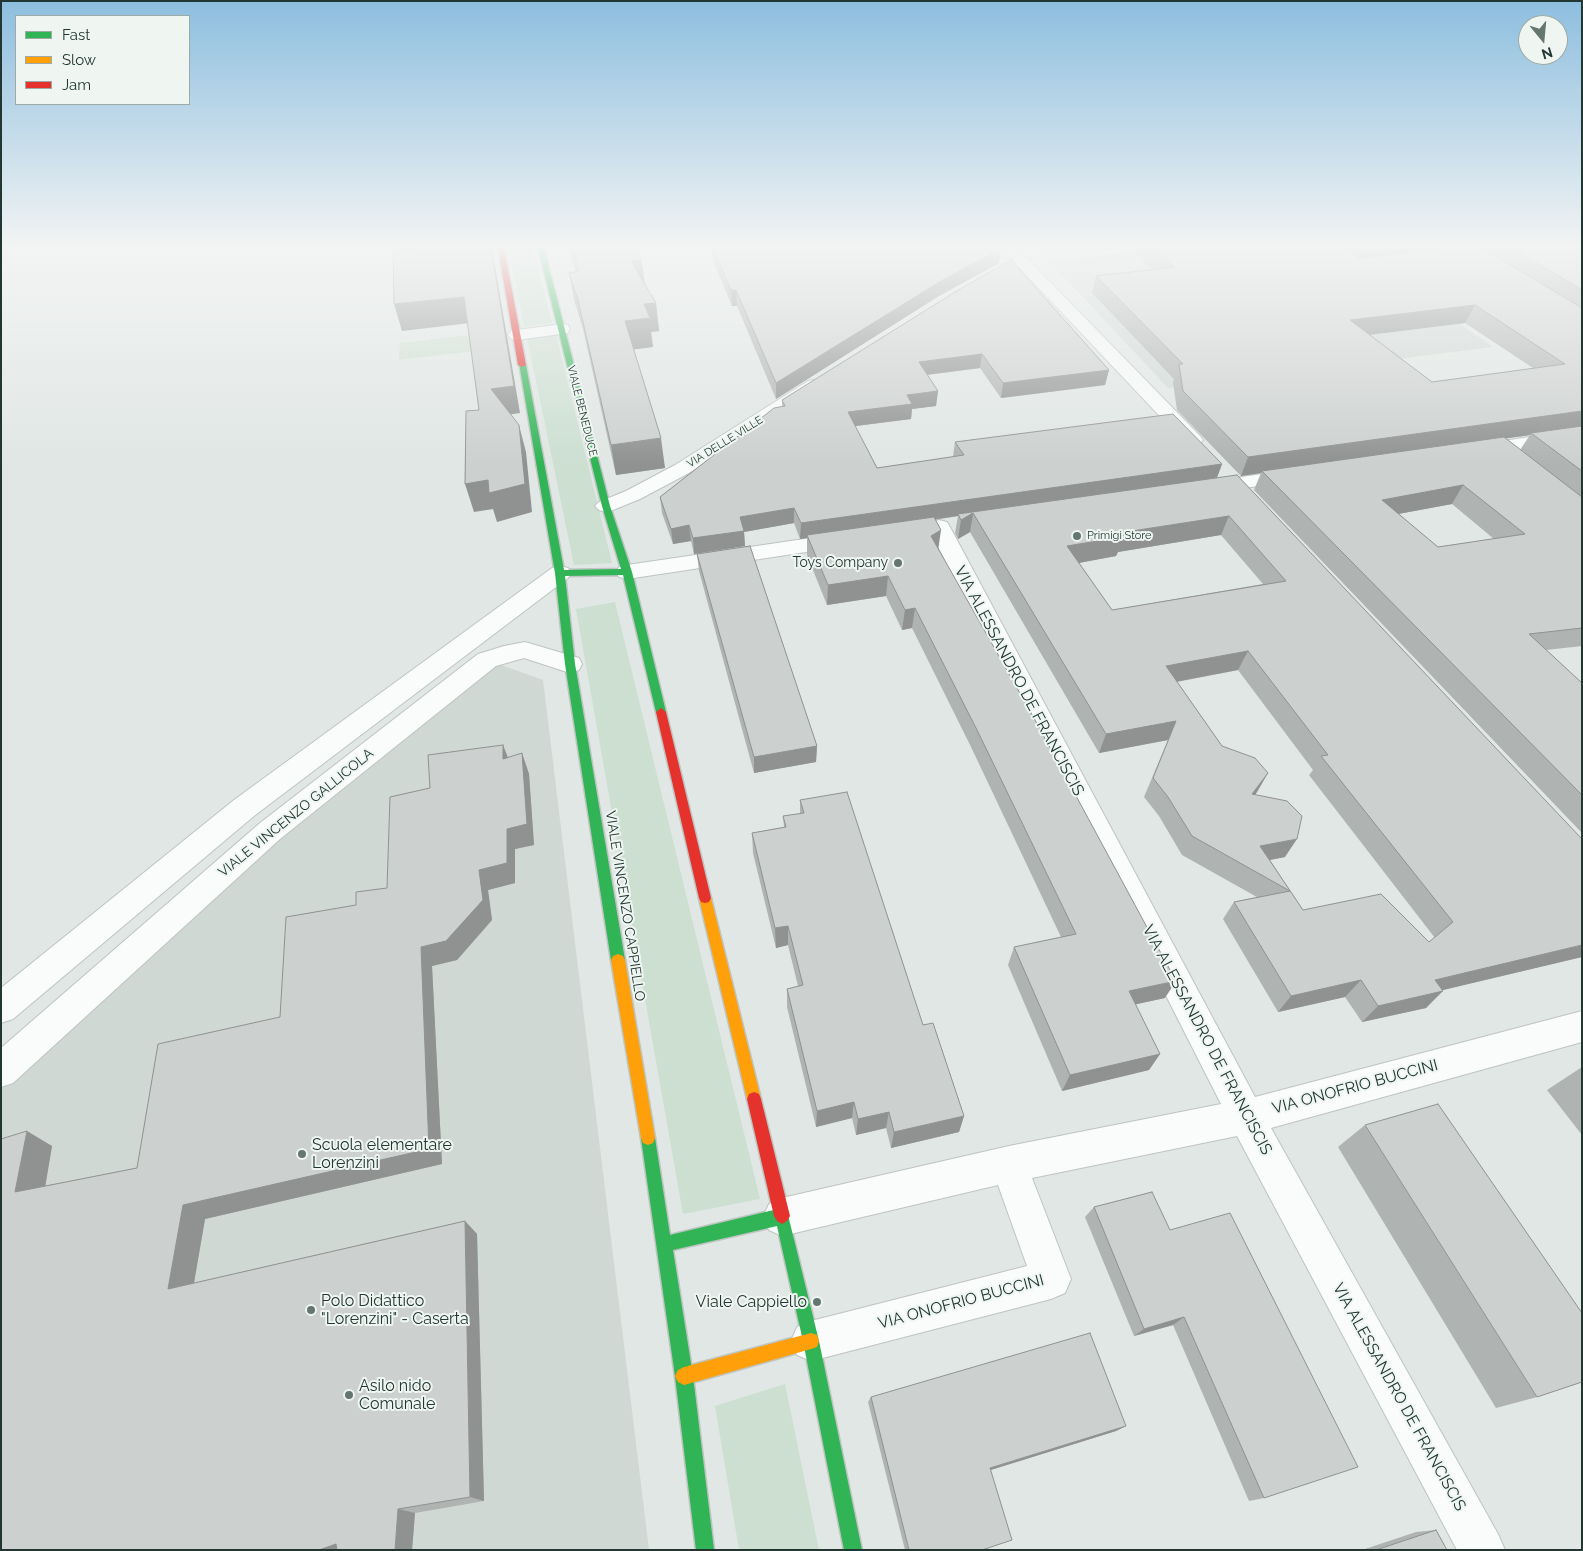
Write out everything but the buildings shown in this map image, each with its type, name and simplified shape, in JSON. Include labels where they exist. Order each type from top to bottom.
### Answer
[{"type":"street","points":[[513,320],[560,573]]},
{"type":"street","name":"VIALE BENEDUCE","points":[[560,320],[606,506],[627,572]]},
{"type":"street","points":[[1077,320],[1206,455]]},
{"type":"street","points":[[516,335],[562,329]]},
{"type":"street","name":"VIA DELLE VILLE","points":[[606,506],[633,495],[682,469],[830,375]]},
{"type":"street","points":[[1459,453],[1582,435]]},
{"type":"street","points":[[1498,448],[1520,465]]},
{"type":"street","points":[[1184,491],[1226,477],[1312,473]]},
{"type":"street","points":[[1226,477],[1252,504]]},
{"type":"street","name":"VIA ALESSANDRO DE FRANCISCIS","points":[[939,527],[1246,1117],[1482,1550]]},
{"type":"street","points":[[1,1008],[244,808],[560,573],[627,572],[860,538]]},
{"type":"street","points":[[627,572],[811,1341],[854,1550]]},
{"type":"street","name":"VIALE VINCENZO CAPPIELLO","points":[[560,573],[570,664],[665,1244],[684,1376],[705,1550]]},
{"type":"street","name":"VIALE VINCENZO GALLICOLA","points":[[1,1070],[270,831],[487,660],[525,650],[570,664]]},
{"type":"street","name":"VIA ONOFRIO BUCCINI","points":[[782,1217],[1009,1164],[1246,1117],[1582,1026]]},
{"type":"street","name":"VIA ONOFRIO BUCCINI","points":[[811,1341],[1051,1279],[1009,1164]]},
{"type":"street","points":[[665,1244],[782,1217]]},
{"type":"street","points":[[684,1376],[811,1341]]},
{"type":"shaded area","points":[[1105,320],[1455,320],[1493,347],[1168,388]]},
{"type":"shaded area","name":"Polo Didattico \"Lorenzini\" - Caserta","points":[[487,660],[543,680],[649,1550],[1,1550],[1,1071]]},
{"type":"green space","points":[[523,320],[551,320],[552,323],[524,327]]},
{"type":"green space","points":[[495,332],[474,351],[399,360],[400,343]]},
{"type":"green space","points":[[556,334],[612,563],[574,565],[527,337]]},
{"type":"green space","points":[[615,602],[760,1199],[683,1214],[576,609]]},
{"type":"green space","points":[[785,1384],[819,1550],[739,1550],[715,1406]]},
{"type":"traffic: fast","points":[[559,320],[606,506],[627,572],[661,712]]},
{"type":"traffic: fast","points":[[522,365],[560,573],[570,664],[618,960]]},
{"type":"traffic: fast","points":[[560,573],[627,572]]},
{"type":"traffic: fast","points":[[648,1138],[684,1376],[705,1550]]},
{"type":"traffic: fast","points":[[782,1216],[811,1341],[853,1550]]},
{"type":"traffic: fast","points":[[665,1244],[782,1217]]},
{"type":"traffic: slow","points":[[705,898],[754,1099]]},
{"type":"traffic: slow","points":[[618,960],[648,1138]]},
{"type":"traffic: slow","points":[[684,1376],[811,1341]]},
{"type":"traffic: jam","points":[[514,320],[522,365]]},
{"type":"traffic: jam","points":[[661,712],[705,898]]},
{"type":"traffic: jam","points":[[754,1099],[782,1216]]},
{"type":"place","name":"Primigi Store","points":[[1077,536]]},
{"type":"place","name":"Toys Company","points":[[898,563]]},
{"type":"place","name":"Scuola elementare Lorenzini","points":[[302,1154]]},
{"type":"place","name":"Viale Cappiello","points":[[817,1302]]},
{"type":"place","name":"Polo Didattico \"Lorenzini\" - Caserta","points":[[311,1310]]},
{"type":"place","name":"Asilo nido Comunale","points":[[349,1395]]}]
